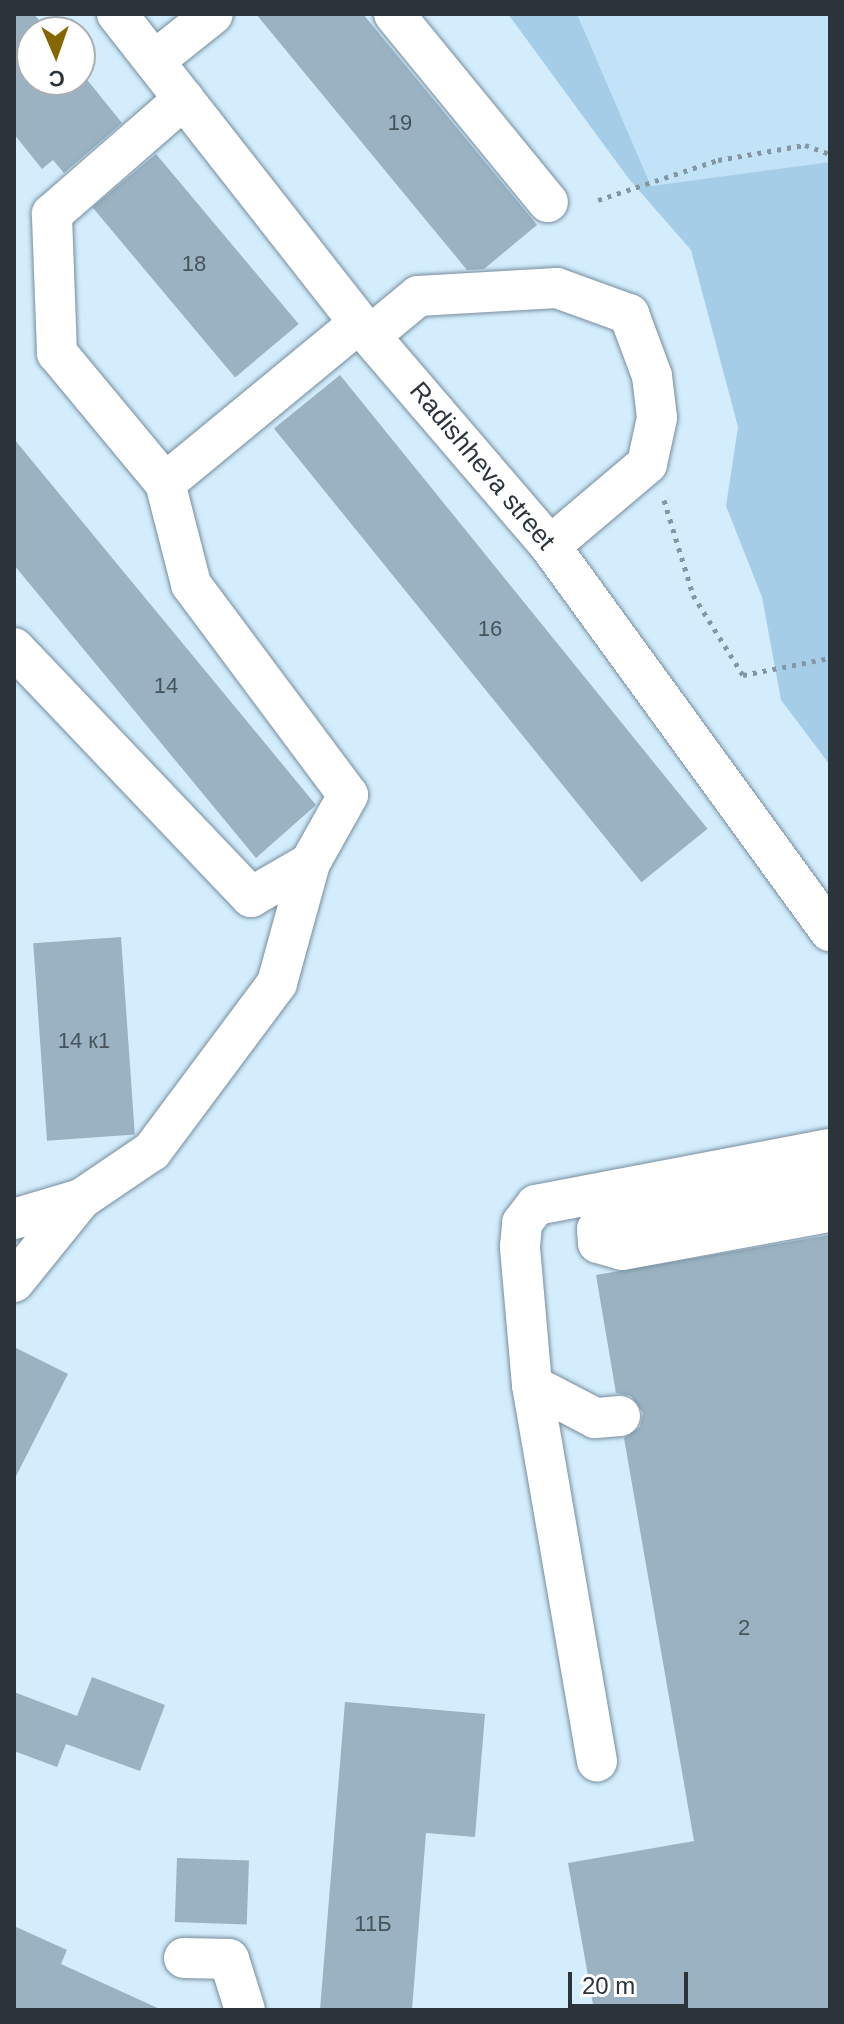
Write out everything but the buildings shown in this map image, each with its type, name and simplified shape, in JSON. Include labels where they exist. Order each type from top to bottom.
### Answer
[{"type":"street","name":"Radishheva street","points":[[117,14],[365,329],[550,546],[830,931]]},
{"type":"street","points":[[154,61],[213,14]]},
{"type":"street","points":[[394,14],[548,202]]},
{"type":"street","points":[[14,1282],[81,1199],[152,1151],[277,983],[310,863],[348,795],[191,584],[165,483],[57,353],[52,214],[184,99]]},
{"type":"street","points":[[165,483],[365,329],[418,296],[557,288],[629,314],[657,418],[647,464],[550,546]]},
{"type":"street","points":[[14,648],[251,897],[310,863]]},
{"type":"street","points":[[597,1761],[532,1385],[520,1247],[522,1223],[536,1205],[830,1149]]},
{"type":"street","points":[[830,1178],[607,1222],[597,1229],[598,1243],[622,1250],[830,1212]]},
{"type":"street","points":[[14,1219],[81,1199]]},
{"type":"street","points":[[532,1385],[595,1418],[620,1416]]},
{"type":"street","points":[[184,1958],[229,1959],[245,2010]]},
{"type":"path","points":[[598,200],[718,160],[805,145],[830,154]]},
{"type":"path","points":[[663,497],[693,595],[743,675],[830,658]]},
{"type":"shaded area","points":[[508,14],[577,14],[651,186],[830,162],[830,765],[781,700],[762,597],[726,506],[738,427],[691,250],[629,179]]},
{"type":"shaded area","points":[[577,14],[830,14],[830,162],[651,186]]}]
